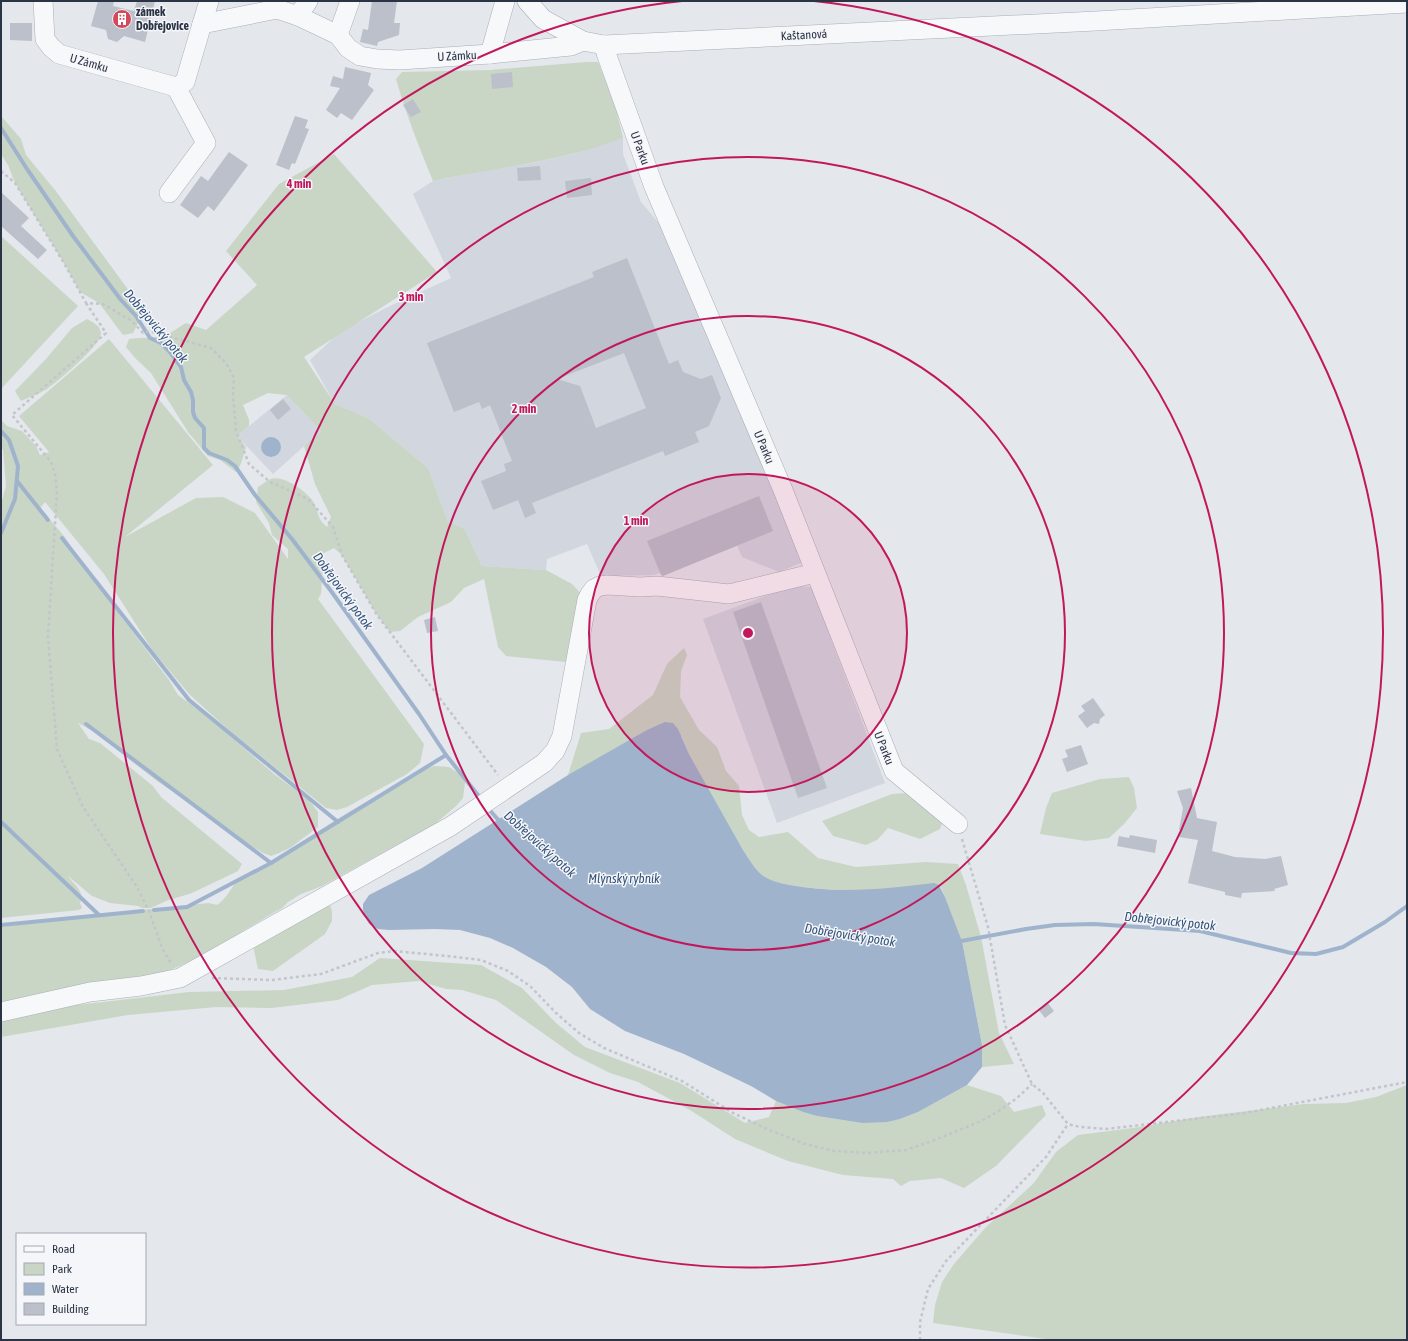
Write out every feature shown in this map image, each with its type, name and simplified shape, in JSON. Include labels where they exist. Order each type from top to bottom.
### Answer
[{"type":"street","name":"U Zámku","points":[[43,1],[45,39],[51,48],[59,54],[176,88]]},
{"type":"street","points":[[170,193],[206,143],[176,88],[185,82],[208,1]]},
{"type":"street","points":[[338,35],[350,1]]},
{"type":"street","points":[[490,54],[505,1]]},
{"type":"street","name":"Kaštanová","points":[[526,1],[544,19],[583,41],[604,45],[1096,21],[1407,3]]},
{"type":"street","name":"U Zámku","points":[[202,24],[259,7],[277,9],[303,8],[319,26],[328,32],[338,35],[348,48],[360,56],[377,59],[400,60],[490,54],[572,46],[583,41]]},
{"type":"street","name":"U Parku","points":[[604,45],[654,187],[783,490],[894,771],[958,824]]},
{"type":"street","points":[[1,1012],[90,992],[142,986],[180,978],[451,826],[544,763],[555,751],[562,736],[587,600],[594,589],[607,585],[640,587],[657,586],[729,594],[815,573]]},
{"type":"path","points":[[1,171],[15,183],[64,263],[86,303],[106,333],[12,415],[51,462],[55,474],[57,492],[48,637],[57,749],[83,807],[137,887],[149,911],[162,948],[180,978]]},
{"type":"path","points":[[86,303],[103,304],[132,322],[143,333],[149,331],[211,348],[226,363],[234,378],[233,395],[236,431],[249,464],[270,482],[308,499],[333,527],[342,555],[377,615],[486,760],[501,792]]},
{"type":"path","points":[[958,824],[988,927],[1005,1025],[1032,1084],[1043,1093],[1068,1124],[1080,1127],[1106,1129],[1245,1113],[1407,1082]]},
{"type":"path","points":[[210,978],[272,980],[321,974],[378,953],[394,951],[481,960],[508,971],[530,986],[579,1033],[604,1048],[682,1081],[733,1113],[767,1129],[805,1144],[835,1151],[868,1153],[898,1151],[928,1143],[981,1121],[997,1112],[1017,1098],[1032,1084]]},
{"type":"path","points":[[920,1340],[920,1322],[928,1289],[946,1261],[1046,1157],[1068,1124]]},
{"type":"shaded area","points":[[623,138],[623,154],[641,202],[670,236],[803,562],[779,572],[742,557],[736,543],[654,575],[601,576],[587,544],[547,559],[546,570],[482,566],[464,528],[448,522],[428,468],[368,418],[335,404],[310,360],[341,331],[392,305],[451,278],[413,194],[433,181],[538,162],[577,153]]},
{"type":"shaded area","points":[[287,395],[321,431],[273,474],[237,436]]},
{"type":"shaded area","points":[[792,586],[811,587],[813,591],[885,783],[777,823],[703,619]]},
{"type":"green space","points":[[598,62],[615,104],[623,138],[588,150],[558,157],[433,181],[413,130],[396,79],[402,72],[490,70]]},
{"type":"green space","points":[[1,116],[21,139],[26,155],[55,190],[138,303],[143,314],[133,333],[123,335],[99,303],[80,292],[15,183],[8,165],[1,154]]},
{"type":"green space","points":[[334,154],[437,272],[304,357],[335,404],[368,418],[428,468],[448,522],[464,528],[482,566],[546,570],[572,584],[587,600],[576,663],[506,656],[498,647],[484,579],[464,588],[451,602],[418,617],[400,631],[390,632],[377,615],[342,555],[334,548],[324,553],[321,594],[318,599],[424,744],[420,763],[407,774],[347,807],[337,810],[326,808],[231,732],[189,694],[153,651],[104,574],[45,502],[40,508],[64,536],[86,570],[169,680],[178,695],[207,716],[274,774],[309,800],[318,812],[318,827],[290,848],[271,856],[263,853],[223,829],[196,807],[157,781],[93,731],[78,723],[89,739],[100,743],[153,786],[161,797],[242,864],[238,871],[192,893],[166,901],[151,908],[110,903],[92,896],[68,876],[78,888],[81,895],[80,903],[82,908],[79,910],[1,918],[1,504],[6,486],[3,450],[1,447],[1,420],[7,426],[22,431],[36,446],[40,455],[49,452],[19,416],[109,339],[213,465],[125,537],[196,498],[223,497],[255,513],[288,559],[288,549],[272,535],[269,523],[256,502],[258,487],[269,480],[276,478],[282,479],[294,485],[312,500],[321,520],[327,527],[331,517],[315,484],[304,446],[321,431],[287,395],[268,393],[243,405],[249,420],[249,426],[237,436],[246,447],[241,463],[236,472],[220,460],[208,456],[188,432],[151,373],[126,347],[129,339],[166,335],[186,323],[206,330],[257,285],[226,251],[279,184]]},
{"type":"green space","points":[[1,236],[78,306],[1,389]]},
{"type":"green space","points":[[87,319],[92,321],[101,331],[99,339],[94,346],[78,363],[47,389],[21,401],[15,391],[46,359],[72,328]]},
{"type":"green space","points":[[684,648],[687,655],[681,671],[680,697],[699,730],[717,747],[726,771],[739,786],[742,815],[749,830],[759,837],[788,832],[818,858],[856,867],[926,862],[958,864],[966,885],[981,937],[999,1033],[1014,1064],[982,1067],[982,1045],[962,941],[941,887],[866,890],[809,888],[775,882],[765,877],[756,869],[743,850],[689,754],[682,737],[568,775],[581,733],[609,729],[653,695],[667,664]]},
{"type":"green space","points":[[434,766],[449,767],[460,774],[465,782],[463,798],[435,824],[322,886],[301,894],[288,902],[282,908],[209,951],[179,967],[163,973],[1,1004],[1,927],[209,903],[217,905],[228,894],[237,880],[257,870],[347,813],[423,770]]},
{"type":"green space","points":[[1129,777],[1134,788],[1137,808],[1124,824],[1109,838],[1086,841],[1040,834],[1046,808],[1052,793],[1100,779]]},
{"type":"green space","points":[[908,793],[943,821],[940,829],[920,839],[888,828],[877,840],[866,845],[833,836],[822,821],[892,794]]},
{"type":"green space","points":[[327,895],[332,911],[332,921],[325,934],[273,971],[258,969],[253,945]]},
{"type":"green space","points":[[380,958],[481,965],[522,988],[556,1023],[585,1047],[680,1083],[745,1123],[769,1117],[776,1101],[817,1116],[862,1123],[900,1119],[918,1112],[967,1085],[1001,1096],[1014,1112],[1042,1105],[1046,1115],[996,1166],[964,1188],[941,1178],[910,1181],[901,1186],[893,1179],[843,1175],[788,1161],[735,1139],[690,1110],[638,1082],[610,1073],[574,1055],[496,1000],[462,990],[446,989],[419,981],[372,985],[338,1000],[272,1008],[216,1007],[128,1015],[1,1037],[1,1019],[60,1007],[189,992],[284,990],[352,977]]},
{"type":"green space","points":[[1407,1085],[1407,1340],[1053,1340],[933,1323],[935,1305],[942,1282],[954,1264],[986,1227],[1033,1184],[1056,1152],[1078,1135],[1199,1117],[1304,1104],[1346,1103],[1376,1097]]},
{"type":"water","points":[[271,437],[278,440],[281,447],[278,454],[271,457],[264,454],[261,447],[264,440]]},
{"type":"water","name":"Mlýnský rybník","points":[[665,722],[673,723],[678,729],[689,754],[743,850],[756,869],[765,877],[775,882],[808,888],[844,890],[880,889],[934,883],[939,885],[962,941],[982,1045],[982,1067],[967,1085],[918,1112],[887,1122],[862,1123],[817,1116],[776,1101],[751,1086],[684,1054],[625,1031],[590,1009],[572,987],[546,967],[513,948],[490,938],[460,930],[389,930],[378,929],[369,924],[364,915],[363,904],[369,895],[422,868],[568,775],[647,730]]},
{"type":"building","name":"zámek Dobřejovice","points":[[98,1],[114,1],[113,6],[134,11],[137,1],[155,1],[145,42],[124,36],[117,42],[108,39],[106,30],[91,26]]},
{"type":"building","points":[[372,1],[397,1],[394,23],[400,23],[399,35],[378,42],[377,46],[360,42],[363,29],[368,30]]},
{"type":"building","points":[[10,23],[32,23],[32,41],[10,40]]},
{"type":"building","points":[[345,67],[371,73],[368,85],[374,90],[352,120],[341,113],[337,118],[326,110],[340,88],[330,86],[333,76],[343,79]]},
{"type":"building","points":[[512,72],[513,87],[492,89],[491,74]]},
{"type":"building","points":[[413,99],[421,112],[411,117],[403,105]]},
{"type":"building","points":[[295,116],[308,120],[305,128],[309,129],[295,164],[292,163],[289,170],[276,165]]},
{"type":"building","points":[[229,152],[248,165],[214,211],[208,206],[198,218],[180,205],[201,176],[208,181]]},
{"type":"building","points":[[540,166],[541,180],[518,181],[517,168]]},
{"type":"building","points":[[591,178],[592,195],[567,198],[565,181]]},
{"type":"building","points":[[1,192],[29,218],[21,226],[47,250],[38,259],[1,226]]},
{"type":"building","points":[[627,258],[669,364],[678,360],[683,372],[701,379],[712,375],[721,398],[709,426],[695,432],[699,442],[665,456],[663,451],[532,503],[536,513],[525,518],[518,500],[493,510],[481,481],[506,471],[504,464],[512,461],[490,405],[482,409],[479,402],[454,412],[427,343],[594,277],[592,272]],"holes":[[[624,353],[646,408],[596,428],[580,386],[557,379]]]},
{"type":"building","points":[[283,399],[291,409],[278,420],[270,410]]},
{"type":"building","points":[[759,496],[773,531],[663,576],[661,575],[647,541]]},
{"type":"building","points":[[761,602],[827,788],[798,798],[733,612]]},
{"type":"building","points":[[435,617],[438,631],[427,633],[424,620]]},
{"type":"building","points":[[1093,698],[1105,715],[1100,719],[1099,724],[1094,723],[1087,728],[1078,716],[1085,711],[1081,706]]},
{"type":"building","points":[[1081,745],[1088,764],[1067,772],[1062,759],[1068,757],[1065,750]]},
{"type":"building","points":[[1191,788],[1197,818],[1217,822],[1212,851],[1235,857],[1265,859],[1281,856],[1288,885],[1274,889],[1275,891],[1242,893],[1241,898],[1225,895],[1225,892],[1188,883],[1198,840],[1179,837],[1183,808],[1177,791]]},
{"type":"building","points":[[1130,835],[1157,840],[1155,853],[1117,846],[1119,836],[1129,838]]},
{"type":"building","points":[[1047,1002],[1054,1011],[1045,1018],[1038,1009]]},
{"type":"waterway","name":"Dobřejovický potok","points":[[1,128],[73,236],[121,300],[136,316],[150,338],[161,343],[181,367],[184,380],[191,392],[195,418],[204,428],[204,448],[209,453],[227,460],[235,466],[255,495],[292,539],[331,591],[419,714],[446,755],[482,800]]},
{"type":"waterway","points":[[1,431],[9,440],[18,466],[15,499],[1,533]]},
{"type":"waterway","points":[[17,481],[48,520]]},
{"type":"waterway","points":[[62,538],[189,700],[338,822]]},
{"type":"waterway","points":[[86,724],[271,863]]},
{"type":"waterway","points":[[154,910],[187,907],[271,863],[446,755]]},
{"type":"waterway","name":"Dobřejovický potok","points":[[487,807],[501,823]]},
{"type":"waterway","points":[[1,822],[99,915]]},
{"type":"waterway","name":"Dobřejovický potok","points":[[956,942],[1055,925],[1094,924],[1200,931],[1291,953],[1316,954],[1343,947],[1385,922],[1407,906]]},
{"type":"waterway","points":[[1,925],[143,911]]},
{"type":"place","name":"zámek Dobřejovice","points":[[122,19]]}]
